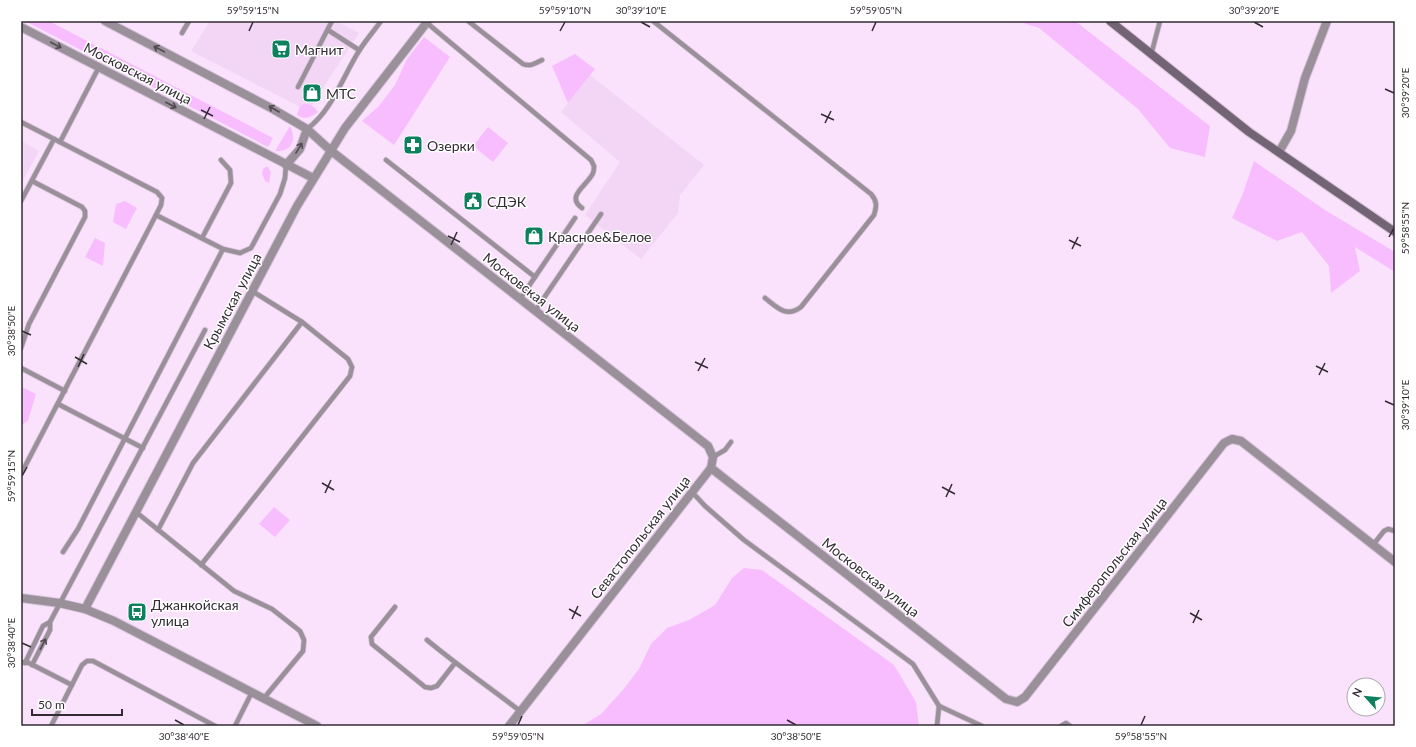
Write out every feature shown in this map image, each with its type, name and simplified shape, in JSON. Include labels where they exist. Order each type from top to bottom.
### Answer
[{"type":"main road","points":[[1110,21],[1250,132],[1395,232]]},
{"type":"street","points":[[105,21],[264,104],[307,129],[300,149],[286,165]]},
{"type":"street","points":[[1279,152],[1291,131],[1305,78],[1327,21]]},
{"type":"street","name":"Крымская улица","points":[[85,609],[313,178],[345,128],[428,22]]},
{"type":"street","name":"Московская улица","points":[[21,27],[313,178]]},
{"type":"street","name":"Московская улица","points":[[307,129],[330,150],[708,446],[713,457]]},
{"type":"street","name":"Симферопольская улица","points":[[1016,702],[1025,697],[1224,442],[1232,439],[1241,441],[1373,545]]},
{"type":"street","name":"Севастопольская улица","points":[[509,726],[711,468],[713,457]]},
{"type":"street","name":"Московская улица","points":[[711,468],[1006,700],[1016,702]]},
{"type":"street","points":[[1373,545],[1395,562]]},
{"type":"street","points":[[21,598],[59,603],[85,609],[128,628],[317,726]]},
{"type":"lane","points":[[182,33],[189,21]]},
{"type":"lane","points":[[298,87],[332,21]]},
{"type":"lane","points":[[307,129],[317,122],[324,112],[359,50],[381,21]]},
{"type":"lane","points":[[468,21],[523,64],[527,66],[542,60]]},
{"type":"lane","points":[[653,21],[871,194],[876,200],[874,215],[801,307],[795,311],[787,312],[780,309],[765,298]]},
{"type":"lane","points":[[1151,55],[1160,21]]},
{"type":"lane","points":[[428,22],[591,160],[594,166],[592,173],[577,193],[576,199],[578,206],[582,208]]},
{"type":"lane","points":[[328,30],[359,50]]},
{"type":"lane","points":[[60,142],[99,67]]},
{"type":"lane","points":[[21,122],[157,192],[162,198],[161,205],[21,474]]},
{"type":"lane","points":[[21,201],[54,139]]},
{"type":"lane","points":[[202,238],[231,183],[230,170],[221,160]]},
{"type":"lane","points":[[386,160],[535,277]]},
{"type":"lane","points":[[156,214],[223,249],[240,253],[251,248],[280,194],[285,178],[286,165]]},
{"type":"lane","points":[[21,348],[29,324],[85,217],[85,211],[82,207],[32,181]]},
{"type":"lane","points":[[535,311],[602,214]]},
{"type":"lane","points":[[520,299],[575,218]]},
{"type":"lane","points":[[63,552],[78,529],[223,249]]},
{"type":"lane","points":[[201,565],[350,376],[352,367],[348,359],[302,322],[252,291]]},
{"type":"lane","points":[[158,530],[193,463],[302,322]]},
{"type":"lane","points":[[32,665],[50,630],[50,622],[59,603],[205,330]]},
{"type":"lane","points":[[21,368],[65,391]]},
{"type":"lane","points":[[58,404],[143,448]]},
{"type":"lane","points":[[713,457],[725,450],[731,442]]},
{"type":"lane","points":[[692,492],[705,506],[744,540],[912,664],[939,706],[982,726]]},
{"type":"lane","points":[[136,512],[234,591],[272,609],[300,631],[304,640],[302,650],[264,698]]},
{"type":"lane","points":[[1373,545],[1384,531],[1388,529],[1395,531]]},
{"type":"lane","points":[[395,607],[371,637],[372,644],[425,687],[431,688],[437,686],[455,663]]},
{"type":"lane","points":[[50,622],[43,626],[23,663],[32,665],[72,685]]},
{"type":"lane","points":[[427,640],[455,663],[520,711]]},
{"type":"lane","points":[[58,726],[52,724],[82,665],[87,661],[93,662],[215,726]]},
{"type":"lane","points":[[235,726],[252,692]]},
{"type":"lane","points":[[937,726],[939,706]]},
{"type":"lane","points":[[1061,726],[1066,723],[1070,726]]},
{"type":"shaded area","points":[[25,21],[49,21],[273,138],[268,147]]},
{"type":"shaded area","points":[[210,21],[336,21],[359,33],[308,111],[191,51]]},
{"type":"shaded area","points":[[1017,21],[1075,21],[1210,126],[1205,157],[1170,148],[1138,109],[1039,28]]},
{"type":"shaded area","points":[[424,37],[450,57],[394,145],[362,121],[379,106],[395,85],[407,59]]},
{"type":"shaded area","points":[[575,54],[595,69],[568,103],[552,66]]},
{"type":"shaded area","points":[[590,75],[704,165],[680,195],[678,213],[641,259],[585,215],[620,162],[561,112]]},
{"type":"shaded area","points":[[304,104],[312,106],[318,112],[308,118],[297,115],[300,106]]},
{"type":"shaded area","points":[[290,126],[293,136],[292,144],[286,149],[275,151]]},
{"type":"shaded area","points":[[488,127],[508,143],[493,162],[473,146]]},
{"type":"shaded area","points":[[21,141],[39,151],[21,184]]},
{"type":"shaded area","points":[[1254,161],[1325,210],[1395,252],[1395,272],[1355,247],[1360,271],[1331,293],[1329,266],[1302,232],[1277,241],[1232,218],[1242,196]]},
{"type":"shaded area","points":[[267,166],[271,172],[269,183],[265,181],[262,174],[263,169]]},
{"type":"shaded area","points":[[125,201],[137,208],[126,229],[113,222],[116,204]]},
{"type":"shaded area","points":[[95,238],[105,243],[103,266],[85,257]]},
{"type":"shaded area","points":[[22,387],[36,394],[28,421],[21,425]]},
{"type":"shaded area","points":[[274,507],[290,520],[275,537],[259,524]]},
{"type":"shaded area","points":[[744,568],[762,570],[894,665],[916,702],[919,726],[551,726],[568,724],[583,725],[601,714],[622,691],[639,669],[651,644],[667,628],[689,620],[715,605],[732,578]]},
{"type":"place","name":"Магнит","points":[[281,49]]},
{"type":"place","name":"МТС","points":[[312,93]]},
{"type":"place","name":"Озерки","points":[[413,145]]},
{"type":"place","name":"СДЭК","points":[[473,201]]},
{"type":"place","name":"Красное&Белое","points":[[534,236]]},
{"type":"place","name":"Джанкойская улица","points":[[137,612]]}]
